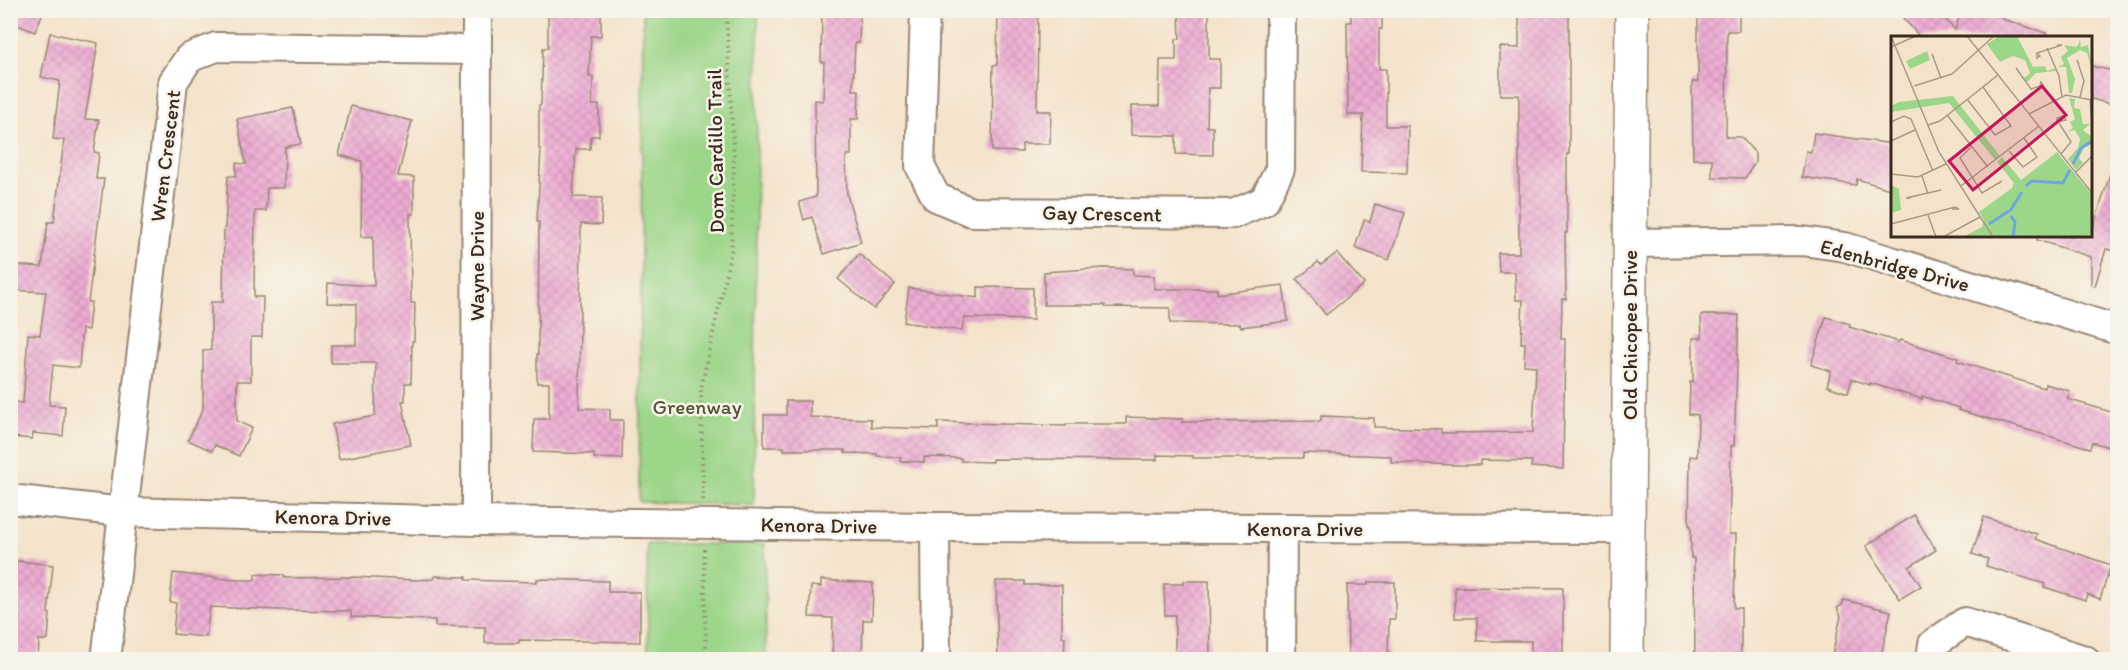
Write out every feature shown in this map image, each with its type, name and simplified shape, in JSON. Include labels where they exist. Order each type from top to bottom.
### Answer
[{"type":"street","name":"Wayne Drive","points":[[476,520],[477,10]]},
{"type":"street","name":"Gay Crescent","points":[[925,10],[920,166],[936,197],[971,212],[1233,214],[1264,201],[1280,169],[1281,10]]},
{"type":"street","name":"Old Chicopee Drive","points":[[1627,660],[1632,10]]},
{"type":"street","name":"Wren Crescent","points":[[106,660],[173,82],[189,58],[216,47],[477,50]]},
{"type":"street","name":"Edenbridge Drive","points":[[1630,243],[1803,241],[1845,247],[2118,330]]},
{"type":"street","name":"Kenora Drive","points":[[10,499],[123,512],[476,520],[935,526],[1628,529]]},
{"type":"street","points":[[935,526],[936,660]]},
{"type":"street","points":[[1281,660],[1282,528]]},
{"type":"street","points":[[1931,660],[1933,644],[1965,622],[2085,660]]},
{"type":"path","name":"Dom Cardillo Trail","points":[[703,504],[701,388],[731,251],[734,161],[726,10]]},
{"type":"path","points":[[704,542],[706,660]]},
{"type":"green space","name":"Greenway","points":[[643,11],[758,11],[754,505],[639,502]]},
{"type":"green space","points":[[647,544],[765,544],[766,659],[648,659]]},
{"type":"building","points":[[10,10],[44,10],[35,32],[10,22]]},
{"type":"building","points":[[548,10],[601,10],[601,36],[591,36],[589,77],[593,77],[592,105],[599,105],[599,136],[591,136],[590,149],[576,149],[573,197],[602,198],[601,225],[581,224],[579,408],[610,409],[610,420],[623,420],[622,459],[594,458],[594,454],[533,452],[534,419],[549,419],[549,383],[537,383],[539,222],[537,222],[541,149],[539,149],[539,105],[541,105],[543,48],[548,48]]},
{"type":"building","points":[[998,10],[1038,10],[1037,111],[1051,111],[1050,144],[1022,144],[1022,152],[992,151],[993,65],[997,65]]},
{"type":"building","points":[[1179,10],[1209,10],[1209,59],[1220,59],[1220,88],[1208,88],[1207,127],[1213,127],[1213,155],[1176,154],[1176,136],[1131,135],[1131,106],[1159,106],[1160,60],[1176,60],[1176,39],[1180,39]]},
{"type":"building","points":[[1351,10],[1382,10],[1382,29],[1379,29],[1379,69],[1386,69],[1386,126],[1408,126],[1407,173],[1361,172],[1363,115],[1348,115],[1347,22],[1351,22]]},
{"type":"building","points":[[1519,10],[1569,10],[1566,299],[1562,299],[1561,339],[1565,339],[1563,469],[1531,467],[1532,461],[1480,460],[1480,465],[1454,465],[1391,462],[1391,456],[1303,453],[1303,458],[1193,458],[1193,456],[1157,455],[1157,460],[992,459],[992,462],[924,457],[924,462],[900,461],[901,457],[877,456],[877,454],[845,453],[845,450],[784,450],[784,447],[764,447],[764,415],[786,415],[786,401],[810,401],[810,417],[871,419],[871,427],[938,429],[938,422],[1066,426],[1066,424],[1126,424],[1126,417],[1183,419],[1182,422],[1321,421],[1321,416],[1374,418],[1374,427],[1441,429],[1441,433],[1533,432],[1536,366],[1524,365],[1525,343],[1521,343],[1523,300],[1516,300],[1515,272],[1499,272],[1498,253],[1519,253],[1519,95],[1500,95],[1500,47],[1519,48]]},
{"type":"building","points":[[1698,10],[1739,10],[1739,31],[1727,31],[1726,137],[1741,137],[1755,153],[1755,162],[1745,178],[1712,177],[1712,159],[1693,159],[1692,82],[1698,82]]},
{"type":"building","points":[[1896,10],[1937,10],[1955,30],[1961,10],[1981,10],[2046,33],[2045,36],[1919,36]]},
{"type":"building","points":[[822,14],[860,15],[859,43],[855,43],[853,90],[859,90],[858,119],[851,119],[851,155],[846,155],[847,195],[861,242],[824,254],[812,217],[804,220],[799,202],[816,197],[815,100],[823,101]]},
{"type":"building","points":[[50,33],[98,43],[85,119],[99,120],[94,152],[99,153],[96,179],[104,179],[88,302],[91,302],[88,330],[82,329],[79,368],[53,365],[49,405],[65,406],[63,436],[33,433],[32,439],[12,437],[14,402],[23,403],[28,334],[40,335],[46,292],[10,290],[10,265],[42,267],[48,222],[54,222],[64,140],[53,139],[60,81],[41,77]]},
{"type":"building","points":[[2092,66],[2118,72],[2111,104],[2092,99]]},
{"type":"building","points":[[351,106],[412,121],[398,176],[414,177],[414,214],[410,214],[411,303],[415,303],[414,341],[412,341],[411,383],[405,383],[405,401],[402,401],[411,445],[339,459],[332,424],[375,416],[376,363],[331,363],[331,345],[356,345],[356,304],[327,303],[328,283],[374,286],[373,236],[361,237],[362,161],[339,155]]},
{"type":"building","points":[[293,108],[301,144],[285,147],[284,188],[267,188],[266,211],[255,211],[254,297],[263,297],[262,337],[251,337],[251,381],[237,381],[237,421],[252,428],[239,456],[215,445],[212,451],[188,440],[203,409],[203,351],[211,350],[211,302],[223,302],[224,228],[228,176],[236,176],[236,163],[246,164],[237,119]]},
{"type":"building","points":[[1814,133],[1891,144],[1891,189],[1857,179],[1856,185],[1802,177],[1806,151],[1811,152]]},
{"type":"building","points":[[2113,165],[2118,165],[2118,252],[2106,249],[2095,286],[2091,285],[2091,257],[2037,240],[2038,237],[2092,237],[2092,224],[2094,225]]},
{"type":"building","points":[[1375,204],[1405,213],[1389,260],[1355,248],[1364,220],[1370,222]]},
{"type":"building","points":[[1337,253],[1364,284],[1326,315],[1297,279],[1318,262],[1321,265]]},
{"type":"building","points":[[859,254],[895,284],[874,309],[838,279]]},
{"type":"building","points":[[1105,268],[1133,269],[1133,275],[1154,276],[1154,289],[1217,289],[1217,294],[1283,285],[1288,321],[1241,327],[1240,324],[1170,323],[1170,308],[1044,305],[1044,272]]},
{"type":"building","points":[[978,287],[1033,288],[1033,320],[964,318],[962,331],[904,322],[909,288],[978,298]]},
{"type":"building","points":[[1701,315],[1739,315],[1734,446],[1731,446],[1729,534],[1736,534],[1734,608],[1741,608],[1741,660],[1695,660],[1694,558],[1691,558],[1691,526],[1689,525],[1690,456],[1697,457],[1698,415],[1689,414],[1690,382],[1693,382],[1693,338],[1702,338]]},
{"type":"building","points":[[1826,317],[1850,324],[1849,327],[1958,358],[1957,361],[2044,388],[2045,384],[2070,391],[2067,399],[2118,414],[2118,450],[2092,442],[2090,448],[1958,410],[1959,408],[1922,396],[1922,399],[1852,379],[1848,393],[1827,386],[1831,371],[1811,365]]},
{"type":"building","points":[[1914,515],[1936,550],[1909,567],[1921,586],[1900,599],[1866,546]]},
{"type":"building","points":[[1984,517],[2037,534],[2035,539],[2111,565],[2100,599],[2087,594],[2085,600],[2044,587],[2045,584],[1986,566],[1988,559],[1972,554]]},
{"type":"building","points":[[10,560],[53,565],[48,640],[39,640],[38,660],[10,660],[13,590],[10,590]]},
{"type":"building","points":[[173,573],[235,580],[255,580],[255,574],[284,575],[284,578],[352,577],[416,580],[434,579],[435,576],[466,577],[466,580],[608,581],[608,592],[640,592],[640,642],[519,640],[519,643],[485,643],[485,627],[435,626],[435,620],[351,617],[351,611],[210,607],[206,637],[173,634],[176,603],[170,602]]},
{"type":"building","points":[[821,580],[873,583],[872,620],[863,620],[862,660],[832,660],[833,618],[809,617],[811,586],[821,587]]},
{"type":"building","points":[[996,581],[1025,581],[1025,585],[1062,585],[1064,660],[998,660]]},
{"type":"building","points":[[1184,581],[1209,581],[1210,660],[1175,660],[1175,615],[1165,615],[1164,584],[1184,584]]},
{"type":"building","points":[[1368,582],[1395,582],[1395,619],[1389,619],[1388,660],[1348,660],[1347,585],[1368,585]]},
{"type":"building","points":[[1455,587],[1563,588],[1563,655],[1531,656],[1531,641],[1477,641],[1477,618],[1455,618]]},
{"type":"building","points":[[1844,600],[1891,611],[1880,660],[1831,660],[1841,616],[1837,608]]}]
